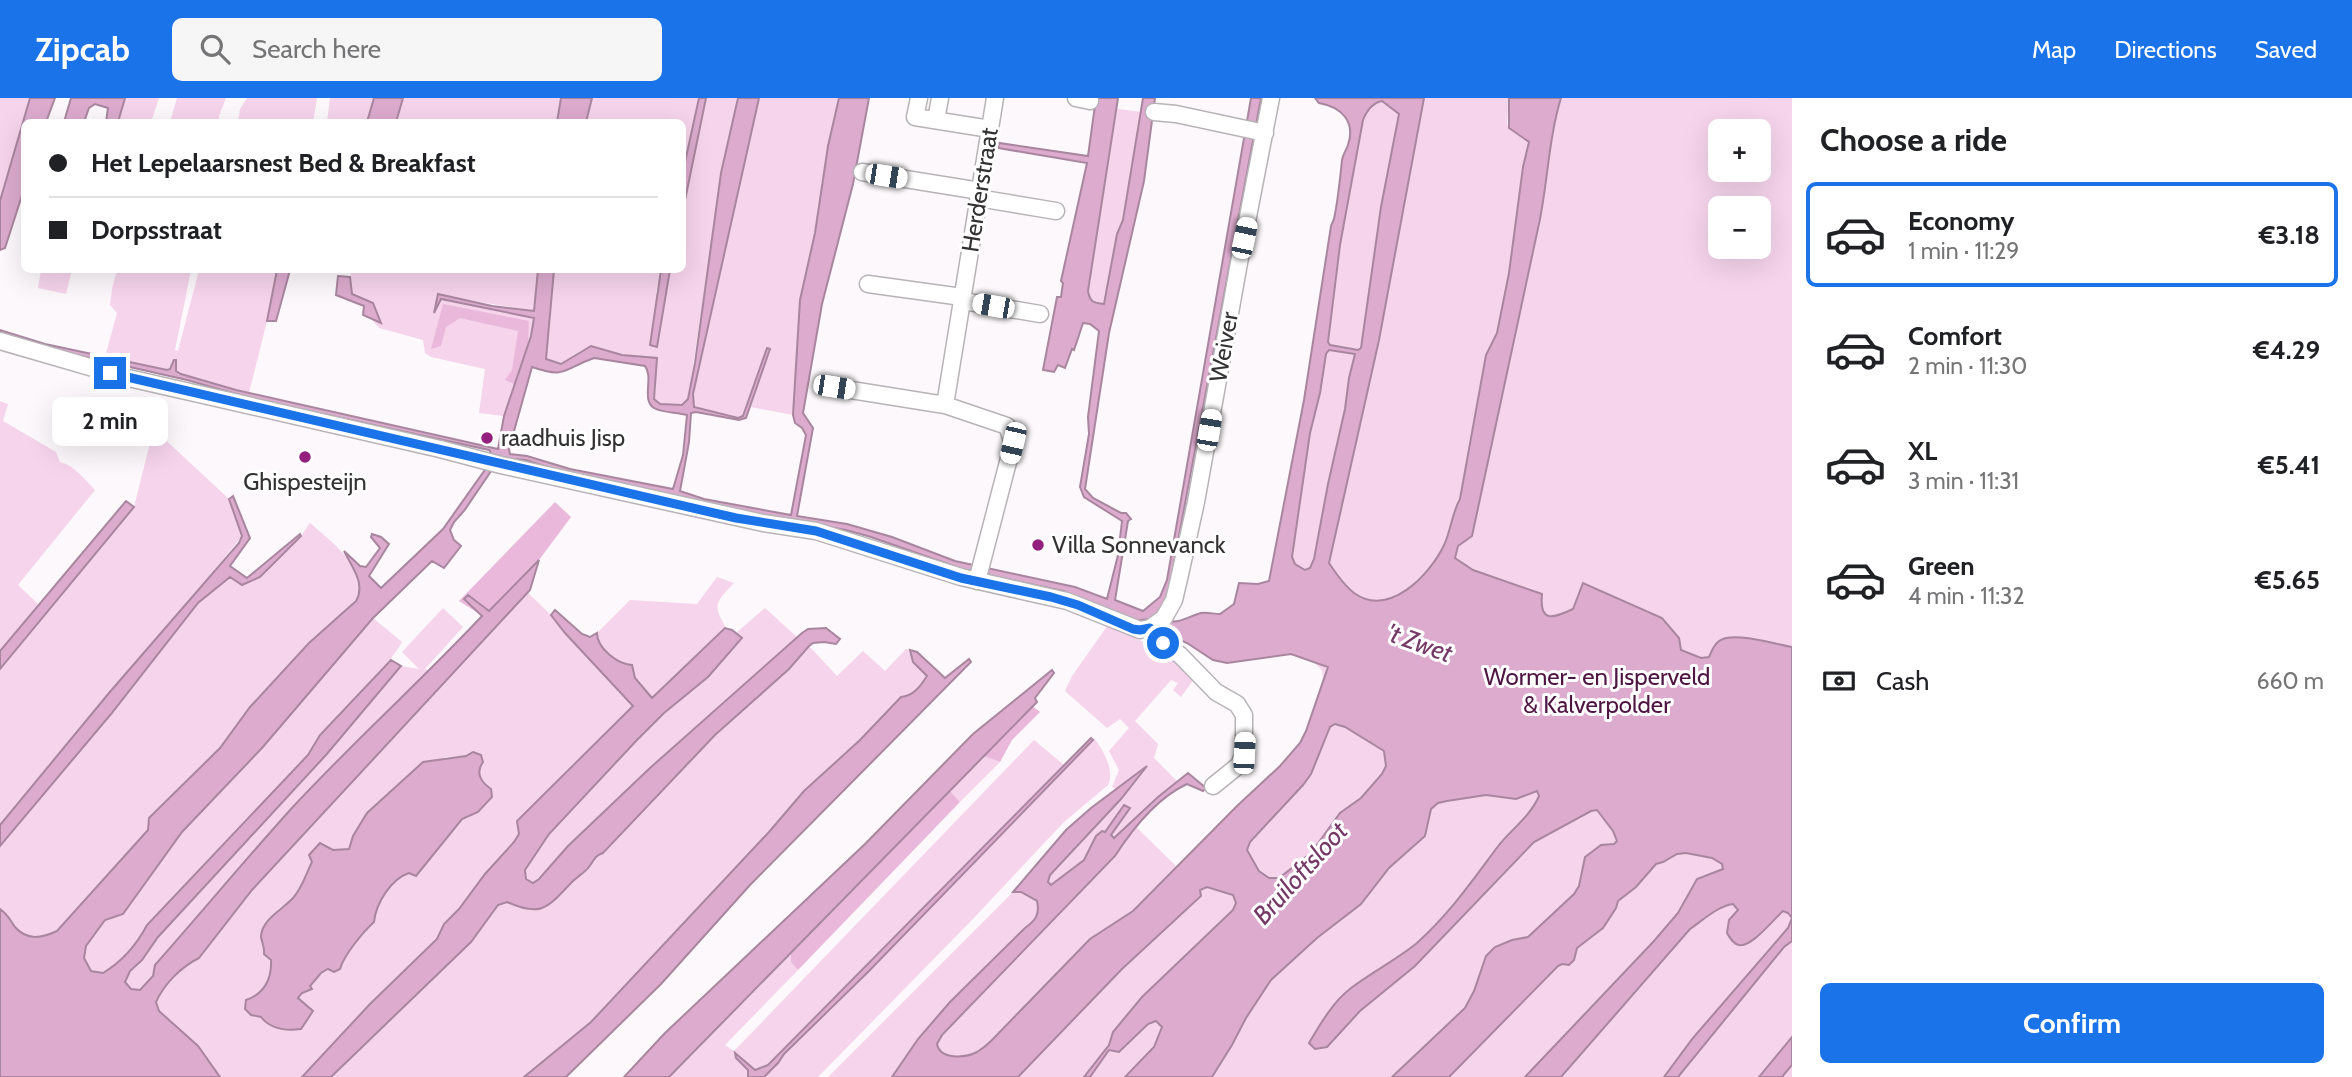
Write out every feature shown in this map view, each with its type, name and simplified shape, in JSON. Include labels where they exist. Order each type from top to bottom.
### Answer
[{"type":"street","points":[[919,98],[915,117],[990,129]]},
{"type":"street","points":[[936,120],[940,98]]},
{"type":"street","name":"Herderstraat","points":[[945,405],[995,98]]},
{"type":"street","name":"Weiver","points":[[1157,623],[1174,600],[1196,502],[1239,263],[1254,131],[1271,98]]},
{"type":"street","points":[[1154,112],[1176,114],[1254,131]]},
{"type":"street","points":[[862,172],[1056,211]]},
{"type":"street","points":[[868,284],[962,297],[969,302],[1040,314]]},
{"type":"street","points":[[0,341],[124,377],[763,523],[816,531],[979,572],[1067,601],[1133,629],[1140,630],[1157,623],[1216,692],[1237,704],[1244,715],[1244,753],[1239,765],[1213,786]]},
{"type":"street","points":[[826,386],[945,405],[1007,426],[1013,443],[979,572]]},
{"type":"green space","points":[[0,98],[30,98],[24,119],[21,119],[21,129],[0,201]]},
{"type":"green space","points":[[125,98],[159,98],[152,119],[119,119]]},
{"type":"green space","points":[[177,98],[226,98],[219,119],[171,119]]},
{"type":"green space","points":[[247,98],[317,98],[314,119],[238,119],[240,109]]},
{"type":"green space","points":[[330,98],[374,98],[368,119],[327,119]]},
{"type":"green space","points":[[403,98],[561,98],[558,119],[397,119]]},
{"type":"green space","points":[[592,98],[699,98],[686,157],[686,119],[587,119]]},
{"type":"green space","points":[[706,98],[738,98],[688,399],[682,405],[660,404],[653,397],[656,358],[582,350],[560,364],[546,359],[554,273],[660,273],[656,293],[667,288],[670,273],[686,273],[686,195]]},
{"type":"green space","points":[[759,98],[839,98],[800,300],[793,415],[751,407],[770,349],[767,348],[746,411],[738,418],[694,407],[693,394]]},
{"type":"green space","name":"Wormer- en Jisperveld & Kalverpolder","points":[[1424,98],[1509,98],[1507,124],[1511,131],[1529,142],[1497,333],[1486,355],[1460,499],[1438,558],[1454,558],[1561,98],[1792,98],[1792,1077],[1212,1077],[1382,774],[1361,798],[1340,813],[1310,853],[1278,878],[1269,879],[1264,876],[1247,850],[1250,842],[1311,774],[1330,727],[1334,725],[1313,710],[1323,678],[1322,670],[1312,661],[1348,586],[1329,563],[1379,340]]},
{"type":"green space","points":[[1382,101],[1399,114],[1381,207],[1361,348],[1358,350],[1330,345],[1328,342],[1340,245],[1363,120],[1370,107]]},
{"type":"green space","points":[[1117,109],[1142,112],[1123,220],[1117,234],[1104,304],[1093,301],[1088,291]]},
{"type":"green space","points":[[40,273],[71,273],[66,294],[38,288]]},
{"type":"green space","points":[[116,273],[190,273],[175,350],[178,351],[198,273],[276,273],[249,393],[181,374],[176,371],[175,360],[167,370],[105,357],[117,313],[110,305]]},
{"type":"green space","points":[[351,273],[538,273],[534,311],[438,295],[434,311],[441,299],[534,317],[531,336],[504,416],[479,413],[485,369],[431,357],[425,353],[423,340],[379,328],[372,320],[380,322],[373,303],[352,294],[349,281]]},
{"type":"green space","points":[[1329,350],[1356,354],[1314,559],[1310,568],[1305,570],[1295,564],[1292,558],[1310,433]]},
{"type":"green space","points":[[0,401],[8,404],[3,421],[56,452],[60,462],[75,470],[95,490],[18,585],[38,604],[0,651]]},
{"type":"green space","points":[[158,433],[229,499],[242,536],[0,825],[0,669],[134,507],[149,447]]},
{"type":"green space","points":[[310,523],[335,545],[355,571],[361,592],[346,612],[308,643],[250,707],[220,748],[149,818],[148,830],[57,931],[81,971],[114,980],[156,1002],[168,982],[200,958],[252,890],[527,592],[634,705],[517,821],[519,834],[514,842],[444,924],[437,939],[370,1004],[302,1077],[0,1077],[0,846],[111,714],[198,603],[230,577],[242,585],[301,536]],"holes":[[[473,752],[481,777],[491,789],[469,817],[462,819],[416,875],[409,873],[402,876],[391,886],[381,900],[374,922],[354,944],[340,969],[326,971],[319,976],[310,986],[312,989],[302,993],[297,999],[304,1002],[250,1000],[270,978],[271,965],[261,937],[278,909],[293,898],[312,862],[309,855],[319,843],[333,850],[349,849],[353,836],[445,757],[466,756]]]},
{"type":"green space","points":[[717,577],[734,583],[718,604],[719,614],[727,629],[652,698],[635,678],[632,665],[609,655],[600,645],[597,633],[630,600],[697,604]]},
{"type":"green space","points":[[443,608],[463,627],[425,669],[430,671],[344,753],[291,810],[155,965],[153,976],[140,990],[131,989],[125,982],[130,971],[142,960],[158,937],[326,755],[401,666],[419,669],[402,652]]},
{"type":"green space","points":[[765,608],[797,637],[650,768],[533,883],[526,879],[525,870],[528,863],[549,834],[664,713],[708,677],[741,637],[736,633]]},
{"type":"green space","points":[[373,618],[402,642],[392,657],[330,725],[308,755],[147,925],[128,952],[103,973],[91,970],[84,958],[86,946],[105,920],[123,914],[182,832],[262,747]]},
{"type":"green space","points":[[1108,625],[1160,650],[1194,679],[1181,697],[1173,690],[1178,683],[1171,680],[1135,721],[1158,744],[1154,758],[1177,781],[1115,838],[1111,836],[1130,808],[1124,805],[1105,832],[1089,848],[1084,860],[1051,885],[1048,882],[1050,876],[1145,769],[1116,789],[1112,787],[1119,770],[1109,751],[1129,728],[1120,719],[1107,728],[1065,691],[1072,676]]},
{"type":"green space","points":[[809,646],[837,676],[863,651],[885,671],[906,649],[910,650],[913,662],[927,677],[913,693],[901,697],[861,740],[804,791],[591,1022],[524,1077],[331,1077],[471,942],[498,905],[507,902],[519,907],[537,909],[557,898],[715,735],[789,669]]},
{"type":"green space","points":[[1094,738],[1109,767],[1108,785],[1064,822],[818,1077],[669,1077],[791,954],[791,962],[798,970],[725,1045],[734,1051],[1034,740],[1064,765]]},
{"type":"green space","points":[[984,756],[1000,762],[960,802],[950,791]]},
{"type":"green space","points":[[1135,826],[1176,866],[1133,911],[1090,939],[984,1047],[966,1056],[943,1053],[937,1044],[943,1035],[1115,856]]},
{"type":"green space","points":[[1207,887],[1233,895],[1237,903],[1233,910],[1126,1016],[1113,1032],[1109,1045],[1084,1077],[1018,1077],[1122,969],[1201,896],[1200,890]]},
{"type":"green space","points":[[1013,892],[1021,892],[1037,901],[1038,910],[1034,919],[950,1002],[918,1039],[892,1077],[828,1077]]},
{"type":"green space","points":[[1156,1021],[1162,1027],[1154,1047],[1125,1077],[1090,1077],[1109,1050],[1119,1052],[1148,1024]]},
{"type":"shaded area","points":[[443,304],[529,321],[528,344],[514,384],[505,380],[512,370],[518,331],[460,318],[446,327],[441,346],[431,349]]},
{"type":"shaded area","points":[[555,502],[571,517],[539,560],[489,612],[483,616],[459,601]]},
{"type":"shaded area","points":[[1032,706],[1040,712],[1012,740],[1000,762],[984,756]]},
{"type":"shaded area","points":[[950,791],[960,802],[798,970],[791,962],[791,954]]},
{"type":"water","points":[[30,98],[55,98],[47,119],[24,119]]},
{"type":"water","points":[[71,98],[125,98],[119,119],[106,119],[108,108],[95,104],[89,108],[85,119],[65,119]]},
{"type":"water","points":[[374,98],[403,98],[397,119],[368,119]]},
{"type":"water","points":[[561,98],[592,98],[587,119],[558,119]]},
{"type":"water","points":[[699,98],[706,98],[686,195],[686,157]]},
{"type":"water","points":[[738,98],[759,98],[693,394],[694,407],[738,418],[743,416],[767,348],[770,349],[746,418],[739,420],[691,413],[680,491],[704,499],[791,515],[806,435],[795,423],[793,415],[800,300],[815,233],[828,146],[839,98],[869,98],[853,184],[822,304],[803,413],[813,428],[797,516],[847,524],[892,537],[955,561],[1075,587],[1107,599],[1118,555],[1122,521],[1084,497],[1080,487],[1089,434],[1088,417],[1099,331],[1090,324],[1083,323],[1065,368],[1058,365],[1054,372],[1043,370],[1057,297],[1061,297],[1061,281],[1087,163],[998,148],[999,143],[1088,156],[1096,98],[1118,98],[1088,291],[1093,301],[1104,304],[1117,234],[1123,220],[1143,98],[1155,98],[1144,181],[1109,333],[1085,489],[1093,498],[1126,513],[1131,519],[1128,521],[1115,600],[1143,611],[1160,597],[1167,580],[1251,98],[1261,98],[1170,584],[1166,601],[1155,616],[1175,621],[1201,613],[1220,614],[1234,604],[1239,583],[1258,584],[1269,581],[1304,400],[1342,160],[1350,136],[1345,117],[1315,98],[1424,98],[1379,340],[1329,563],[1354,593],[1367,599],[1394,597],[1419,580],[1438,557],[1460,499],[1486,355],[1497,333],[1509,273],[1523,167],[1529,142],[1509,128],[1509,98],[1561,98],[1540,219],[1472,536],[1458,546],[1455,558],[1473,570],[1542,594],[1543,610],[1549,616],[1560,615],[1573,609],[1583,583],[1662,618],[1679,638],[1681,650],[1701,658],[1709,657],[1718,642],[1729,637],[1792,647],[1792,918],[1783,911],[1756,938],[1739,945],[1733,942],[1727,933],[1729,920],[1738,910],[1733,904],[1716,910],[1690,929],[1561,1077],[1525,1077],[1654,941],[1678,913],[1697,879],[1723,869],[1722,864],[1712,858],[1677,854],[1656,864],[1636,887],[1618,901],[1603,928],[1577,948],[1574,960],[1569,965],[1558,966],[1449,1077],[1392,1077],[1465,1008],[1486,956],[1495,947],[1528,937],[1574,894],[1579,886],[1585,857],[1601,845],[1614,844],[1617,841],[1597,810],[1591,811],[1534,842],[1415,966],[1360,1011],[1327,1047],[1315,1049],[1309,1043],[1338,1000],[1359,982],[1417,943],[1440,920],[1499,845],[1526,816],[1539,796],[1537,791],[1516,799],[1486,795],[1447,801],[1438,803],[1431,809],[1425,836],[1389,868],[1361,904],[1317,938],[1271,980],[1212,1077],[1125,1077],[1154,1047],[1162,1027],[1156,1021],[1148,1024],[1119,1052],[1109,1050],[1090,1077],[1084,1077],[1109,1045],[1113,1032],[1142,997],[1233,910],[1236,903],[1233,895],[1207,887],[1200,890],[1201,896],[1122,969],[1018,1077],[892,1077],[918,1039],[950,1002],[1034,919],[1038,910],[1037,901],[1021,892],[1013,892],[1066,830],[1147,766],[1121,799],[1050,875],[1048,882],[1051,885],[1084,860],[1096,836],[1102,831],[1105,832],[1124,805],[1130,808],[1111,835],[1114,838],[1188,773],[1206,788],[1203,791],[1187,784],[1166,797],[1146,815],[1115,856],[942,1035],[937,1044],[943,1053],[966,1056],[986,1045],[1090,939],[1133,911],[1280,766],[1300,743],[1306,731],[1328,667],[1291,654],[1227,663],[1213,660],[1166,633],[1165,626],[1149,619],[1134,621],[1063,591],[968,571],[846,530],[761,516],[566,473],[526,460],[500,458],[454,522],[450,530],[454,540],[461,546],[444,568],[432,561],[373,618],[262,748],[182,832],[123,914],[105,920],[86,946],[84,958],[91,971],[103,973],[123,958],[147,925],[308,755],[320,735],[391,660],[401,666],[326,755],[158,937],[142,960],[130,971],[125,982],[131,989],[140,990],[153,976],[155,965],[291,809],[482,616],[464,599],[468,595],[489,611],[539,560],[530,590],[252,890],[199,958],[174,977],[159,995],[156,1002],[159,1011],[198,1046],[220,1077],[0,1077],[0,909],[25,935],[40,937],[57,931],[148,830],[149,818],[220,748],[250,707],[309,643],[356,601],[359,582],[344,551],[360,566],[366,567],[380,548],[371,537],[372,534],[389,544],[369,576],[381,588],[443,529],[494,457],[489,450],[258,400],[187,380],[46,348],[0,334],[0,330],[45,344],[167,370],[176,360],[176,371],[181,374],[236,390],[498,449],[504,416],[531,336],[534,318],[441,299],[434,313],[438,294],[492,306],[534,311],[538,273],[554,273],[546,359],[561,364],[591,346],[622,355],[657,358],[654,399],[660,404],[682,405],[688,399],[721,173]],"holes":[[[1382,101],[1399,114],[1381,207],[1361,348],[1358,350],[1330,345],[1328,342],[1340,245],[1363,120],[1370,107]],[[1329,350],[1355,354],[1314,559],[1310,568],[1305,570],[1295,564],[1292,557],[1310,433]],[[594,358],[645,366],[650,404],[661,411],[687,415],[683,455],[673,489],[510,454],[509,449],[532,367],[558,372]],[[1335,724],[1345,727],[1384,751],[1386,766],[1361,798],[1340,813],[1311,853],[1279,878],[1269,878],[1259,871],[1247,850],[1250,842],[1311,774],[1330,727]]]},
{"type":"water","points":[[21,129],[21,198],[5,248],[0,250],[0,201]]},
{"type":"water","points":[[276,273],[289,273],[276,321],[267,321]]},
{"type":"water","points":[[661,273],[669,273],[657,347],[650,345]]},
{"type":"water","points":[[338,276],[350,277],[352,294],[373,303],[381,323],[363,315],[364,306],[336,295]]},
{"type":"water","points":[[233,496],[250,538],[230,566],[247,578],[300,534],[301,536],[260,577],[242,585],[230,577],[198,603],[111,714],[0,846],[0,825],[109,693],[239,543],[242,536],[229,499]]},
{"type":"water","points":[[126,501],[134,507],[0,669],[0,651]]},
{"type":"water","points":[[555,610],[582,634],[590,637],[597,633],[600,644],[609,654],[620,662],[632,665],[635,678],[652,698],[725,628],[742,638],[708,677],[664,713],[637,740],[549,834],[525,870],[526,879],[533,883],[650,768],[802,633],[808,629],[826,628],[840,639],[836,644],[824,642],[809,646],[789,669],[715,735],[603,853],[550,904],[537,909],[519,907],[507,902],[498,905],[471,942],[331,1077],[302,1077],[370,1004],[437,939],[444,924],[514,842],[519,834],[517,821],[633,706],[565,633],[551,615]]},
{"type":"water","points":[[910,650],[917,652],[945,678],[969,659],[971,662],[750,885],[661,984],[566,1077],[524,1077],[591,1022],[804,791],[860,740],[901,697],[913,693],[919,687],[927,676],[913,662]]},
{"type":"water","points":[[1052,670],[1054,673],[1035,698],[1037,702],[669,1077],[624,1077],[665,1033],[865,844],[973,734]]},
{"type":"water","points":[[1091,738],[1093,740],[764,1077],[748,1077],[748,1070],[736,1058],[735,1053],[755,1070],[768,1065]]},
{"type":"water","points":[[473,752],[481,755],[483,762],[479,770],[480,777],[491,789],[492,797],[478,812],[462,819],[416,876],[409,873],[391,886],[381,900],[374,922],[354,944],[340,969],[334,972],[328,969],[321,973],[310,986],[312,989],[302,993],[298,998],[313,1011],[301,1029],[279,1029],[269,1025],[261,1017],[251,1015],[245,1009],[246,1000],[258,994],[266,985],[271,967],[271,960],[264,954],[262,931],[268,920],[299,890],[312,862],[309,855],[320,843],[333,850],[349,849],[353,836],[367,813],[423,762],[466,756]]},
{"type":"water","points":[[1792,918],[1792,941],[1784,947],[1678,1077],[1664,1077],[1693,1038],[1788,928]]},
{"type":"water","points":[[1792,1037],[1792,1065],[1782,1077],[1759,1077]]},
{"type":"place","name":"raadhuis Jisp","points":[[487,438]]},
{"type":"place","name":"Ghispesteijn","points":[[305,457]]},
{"type":"place","name":"Villa Sonnevanck","points":[[1038,545]]},
{"type":"route","points":[[110,373],[736,518],[816,531],[961,578],[1067,601],[1133,629],[1150,628],[1163,643]]},
{"type":"water label","name":"'t Zwet","points":[[1420,643]]},
{"type":"water label","name":"Bruiloftsloot","points":[[1300,873]]}]
